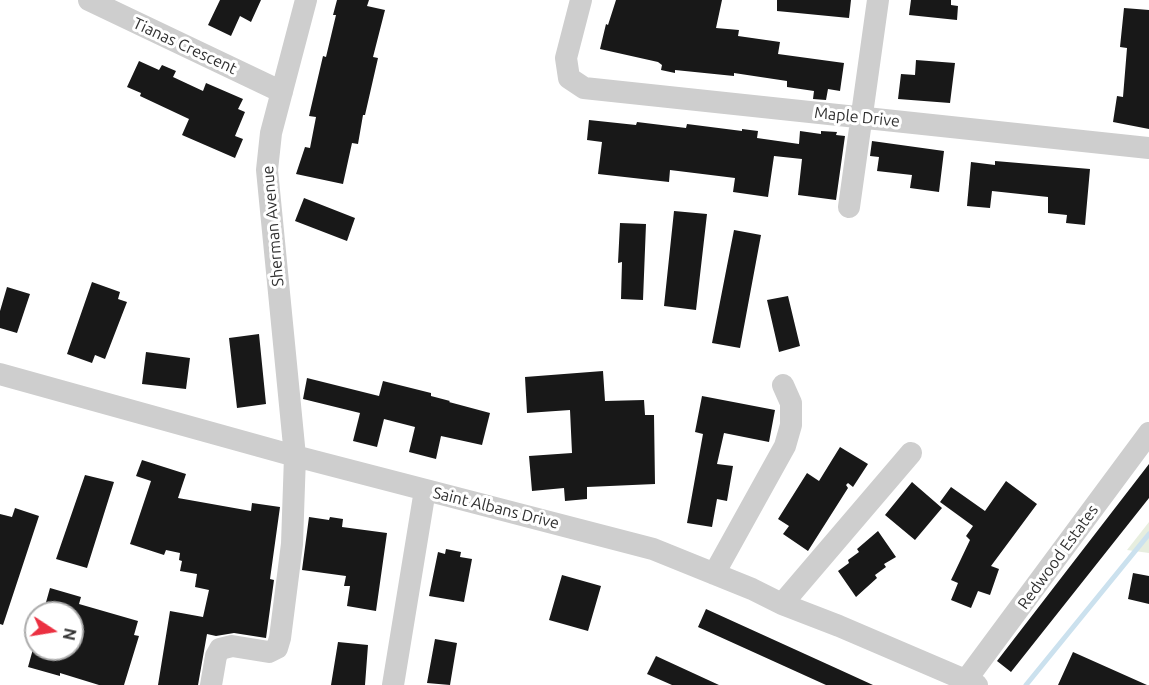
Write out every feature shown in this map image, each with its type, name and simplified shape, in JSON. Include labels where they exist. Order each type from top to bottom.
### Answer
[{"type":"street","name":"Tianas Crescent","points":[[89,0],[282,92]]},
{"type":"street","name":"Sherman Avenue","points":[[211,685],[216,656],[220,649],[232,645],[269,652],[277,648],[280,638],[292,544],[295,456],[267,170],[271,134],[306,0]]},
{"type":"street","name":"Maple Drive","points":[[581,0],[566,58],[569,78],[584,88],[1149,148]]},
{"type":"street","points":[[849,207],[878,0]]},
{"type":"street","name":"Saint Albans Drive","points":[[0,374],[295,456],[653,549],[752,588],[782,604],[972,683]]},
{"type":"street","points":[[714,574],[785,446],[791,425],[791,403],[783,385]]},
{"type":"street","name":"Redwood Estates","points":[[972,683],[1149,433]]},
{"type":"street","points":[[782,604],[911,453]]},
{"type":"street","points":[[393,685],[425,490]]},
{"type":"green space","points":[[1149,522],[1149,553],[1127,550]]},
{"type":"building","points":[[220,0],[261,0],[251,22],[240,16],[231,36],[208,25]]},
{"type":"building","points":[[337,0],[369,0],[367,6],[385,10],[373,57],[378,58],[358,144],[352,143],[343,184],[296,174],[305,147],[310,148],[316,117],[309,116],[323,56],[326,57],[336,15],[333,15]]},
{"type":"building","points":[[616,0],[722,0],[716,28],[739,30],[738,36],[780,42],[778,54],[844,63],[840,91],[828,89],[826,100],[813,99],[814,91],[787,87],[787,81],[734,73],[734,76],[675,70],[675,73],[661,70],[662,65],[658,62],[600,49],[606,24],[608,25]]},
{"type":"building","points":[[777,0],[851,0],[849,18],[777,11]]},
{"type":"building","points":[[911,0],[951,0],[951,5],[958,6],[957,20],[909,15]]},
{"type":"building","points":[[1124,8],[1149,10],[1149,129],[1113,122],[1117,96],[1123,97],[1127,48],[1120,47]]},
{"type":"building","points":[[916,60],[955,63],[950,103],[898,99],[901,74],[915,75]]},
{"type":"building","points":[[139,61],[159,70],[162,65],[176,71],[173,77],[203,91],[206,83],[243,99],[238,109],[245,112],[235,136],[243,139],[235,158],[182,135],[189,119],[140,96],[141,93],[127,87]]},
{"type":"building","points":[[589,120],[636,125],[637,122],[686,128],[687,124],[742,131],[742,129],[758,131],[757,138],[799,144],[800,131],[821,134],[821,131],[837,132],[836,135],[845,136],[836,200],[798,195],[802,159],[774,156],[768,197],[733,192],[735,178],[670,170],[669,182],[598,174],[602,142],[587,140]]},
{"type":"building","points":[[872,141],[944,151],[939,192],[910,188],[912,175],[877,171],[879,157],[870,156]]},
{"type":"building","points":[[995,161],[1090,169],[1085,225],[1066,223],[1067,215],[1048,213],[1048,197],[992,191],[990,208],[967,206],[971,162],[995,165]]},
{"type":"building","points":[[304,198],[355,218],[347,241],[295,221]]},
{"type":"building","points":[[674,211],[707,214],[696,310],[664,306]]},
{"type":"building","points":[[620,223],[646,224],[643,300],[621,299],[622,262],[618,263]]},
{"type":"building","points":[[734,230],[761,235],[740,348],[712,343]]},
{"type":"building","points":[[92,282],[120,292],[118,299],[127,302],[105,359],[95,355],[92,363],[67,354]]},
{"type":"building","points":[[7,287],[30,294],[17,333],[0,328],[0,311]]},
{"type":"building","points":[[788,296],[800,346],[779,352],[767,300]]},
{"type":"building","points":[[259,334],[266,404],[237,408],[229,338]]},
{"type":"building","points":[[146,352],[190,358],[186,389],[142,384]]},
{"type":"building","points":[[603,371],[605,401],[644,400],[645,415],[654,415],[655,484],[587,487],[587,499],[565,501],[564,488],[532,491],[529,456],[572,453],[570,410],[527,413],[525,377]]},
{"type":"building","points":[[307,378],[379,396],[383,381],[431,393],[431,396],[490,413],[482,445],[441,436],[436,459],[409,452],[415,427],[384,419],[377,447],[353,441],[360,413],[303,399]]},
{"type":"building","points":[[702,396],[775,410],[769,442],[724,433],[717,464],[733,466],[727,501],[717,499],[712,527],[687,523],[703,434],[695,432]]},
{"type":"building","points":[[840,447],[868,464],[853,487],[848,483],[846,485],[848,488],[808,551],[783,534],[789,526],[778,519],[807,473],[819,481]]},
{"type":"building","points":[[142,460],[186,474],[178,498],[251,511],[252,503],[280,507],[270,579],[274,580],[266,638],[234,633],[216,636],[207,634],[198,685],[158,685],[170,611],[203,617],[209,590],[195,587],[197,574],[180,571],[182,561],[179,560],[180,553],[166,550],[164,555],[130,544],[151,481],[136,476]]},
{"type":"building","points":[[1149,464],[1149,498],[1011,672],[997,661]]},
{"type":"building","points":[[85,475],[114,482],[87,568],[56,559]]},
{"type":"building","points":[[1006,481],[1037,504],[991,566],[999,569],[990,595],[978,591],[971,608],[951,600],[958,583],[951,580],[970,540],[966,536],[973,526],[940,502],[951,487],[985,511]]},
{"type":"building","points":[[912,482],[942,508],[915,540],[885,515]]},
{"type":"building","points":[[15,508],[39,516],[3,625],[0,624],[0,514],[12,517]]},
{"type":"building","points":[[309,517],[329,520],[330,517],[343,519],[342,527],[387,533],[376,611],[347,606],[350,586],[344,586],[346,576],[302,570]]},
{"type":"building","points":[[878,531],[896,557],[884,564],[886,567],[875,575],[877,578],[856,597],[838,571],[859,552],[857,549]]},
{"type":"building","points":[[446,549],[461,552],[460,557],[472,559],[464,602],[429,596],[438,552],[445,554]]},
{"type":"building","points":[[1133,573],[1149,576],[1149,604],[1128,599]]},
{"type":"building","points":[[562,575],[601,586],[588,631],[549,620]]},
{"type":"building","points":[[50,588],[81,597],[80,601],[46,601]]},
{"type":"building","points":[[84,605],[138,621],[134,635],[139,636],[124,685],[99,685],[60,673],[60,676],[28,667],[30,661],[84,661]]},
{"type":"building","points":[[706,609],[873,685],[826,685],[698,627]]},
{"type":"building","points":[[435,639],[457,643],[450,685],[427,683]]},
{"type":"building","points":[[338,642],[368,645],[365,685],[331,685]]},
{"type":"building","points":[[1073,652],[1147,685],[1058,685]]},
{"type":"building","points":[[656,656],[719,685],[672,685],[647,674]]},
{"type":"waterway","points":[[1026,685],[1149,534]]}]
